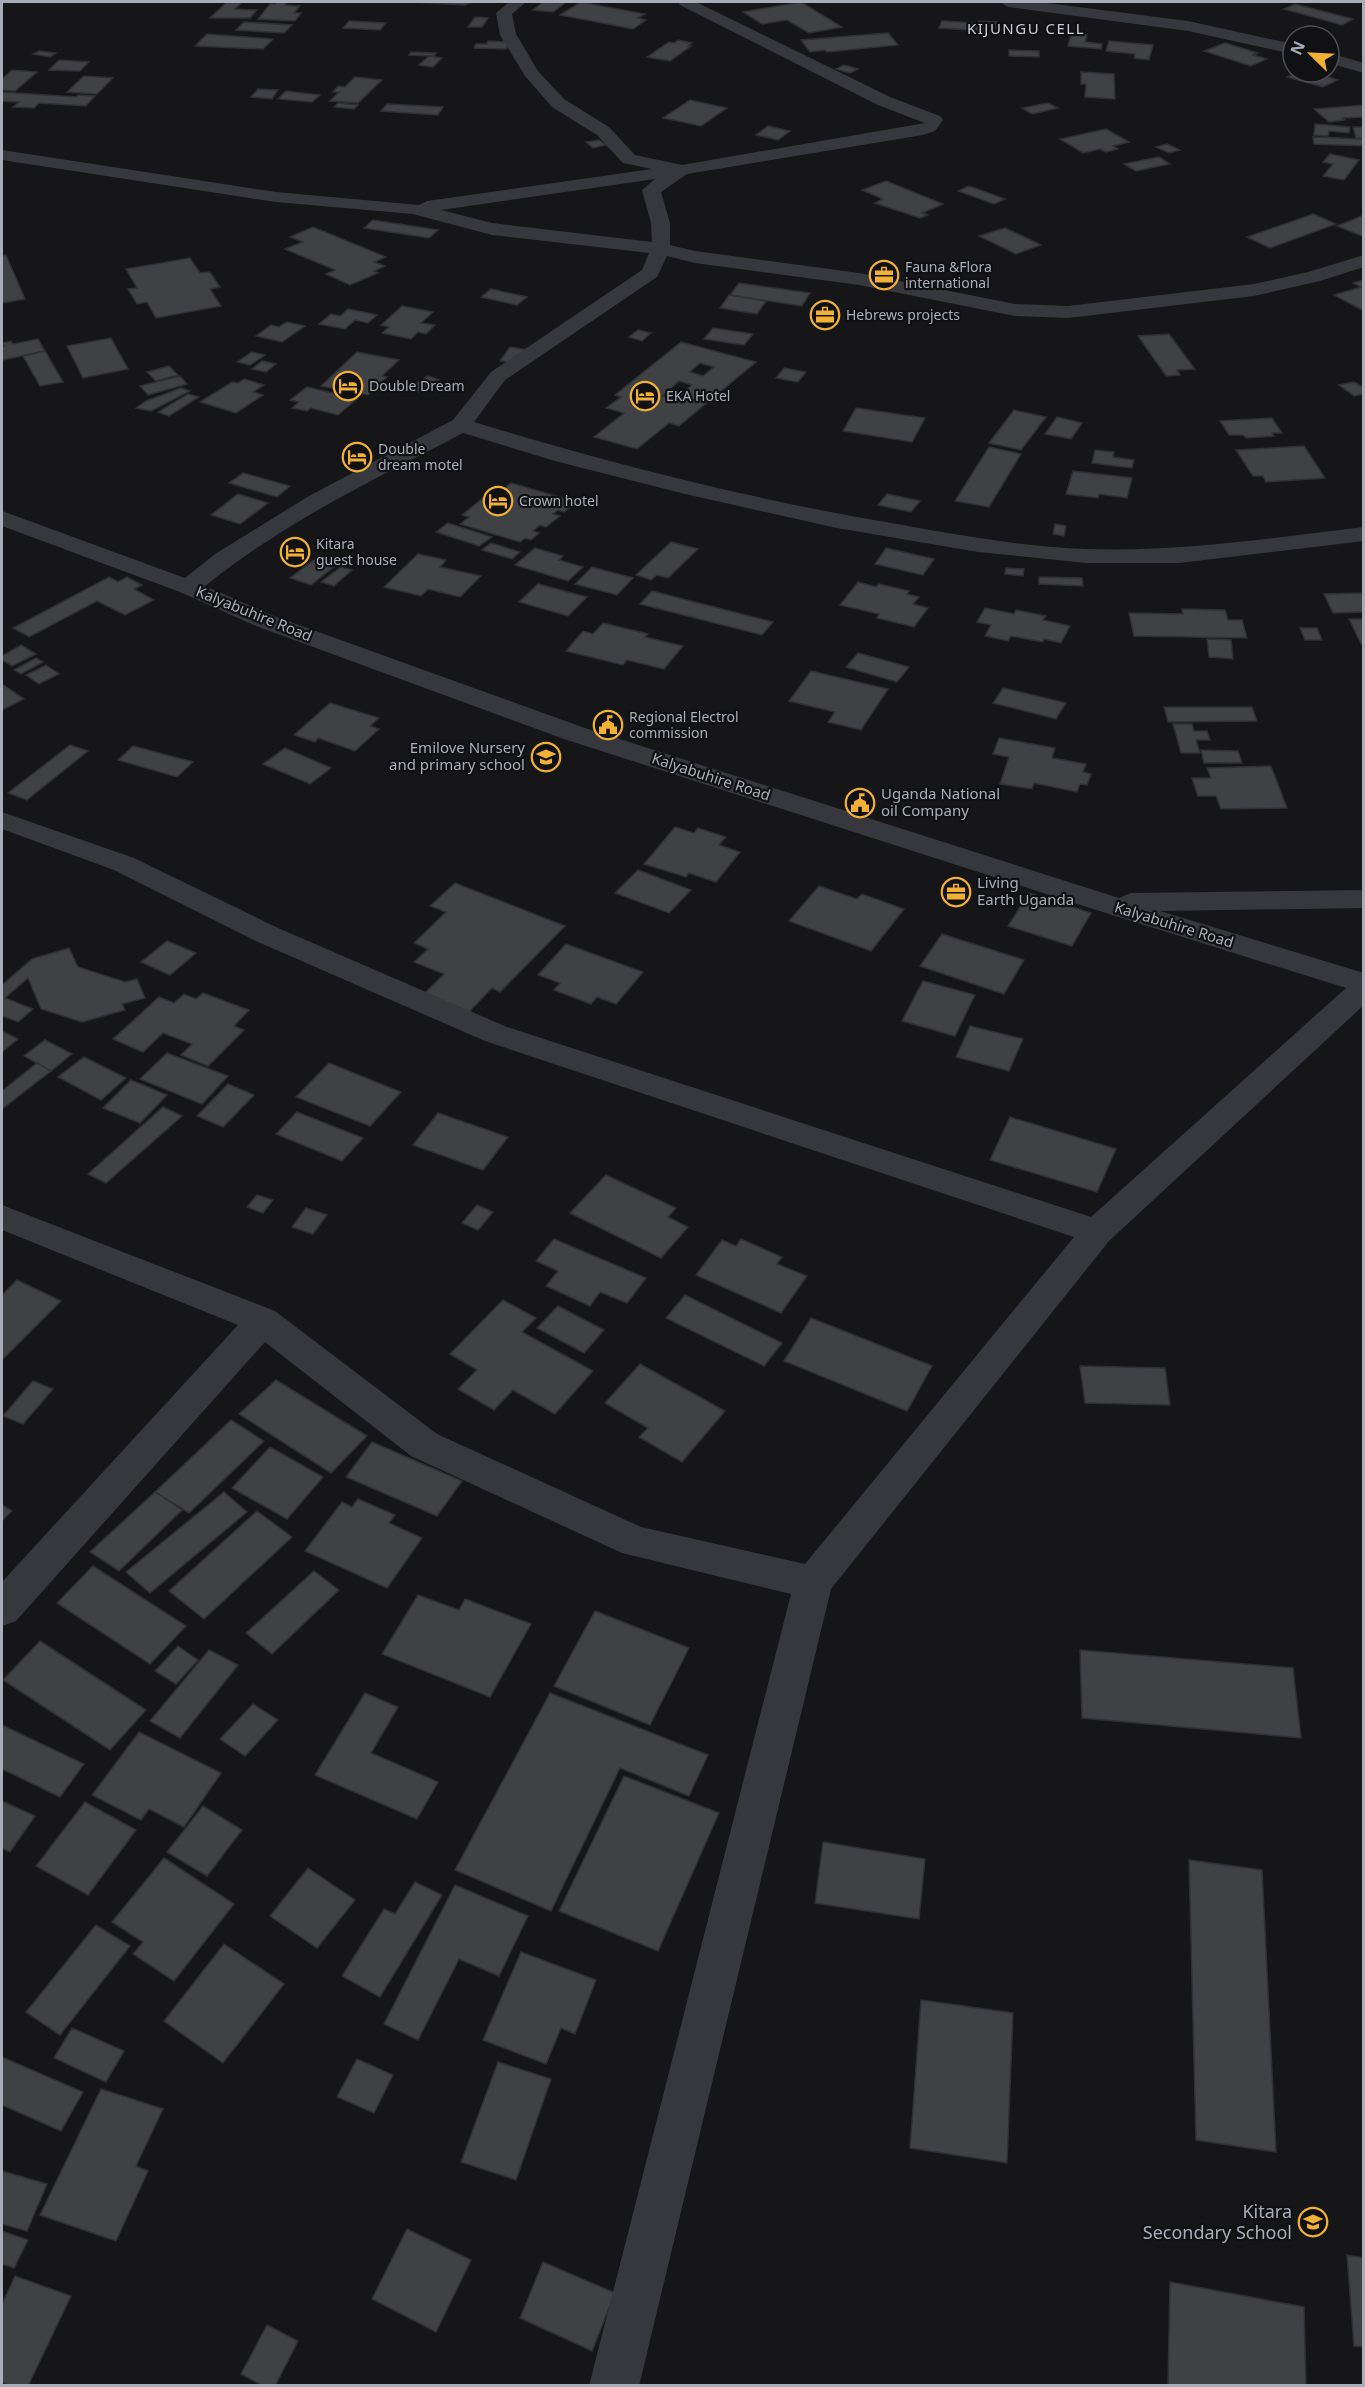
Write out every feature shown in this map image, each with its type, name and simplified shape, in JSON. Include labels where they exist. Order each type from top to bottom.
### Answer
[{"type":"street","points":[[518,2],[504,13],[508,35],[515,43],[531,73],[558,103],[603,131],[629,159],[682,170]]},
{"type":"street","points":[[413,209],[682,170],[930,128],[934,122],[922,114],[884,101],[685,2]]},
{"type":"street","points":[[1008,2],[1188,26],[1281,46]]},
{"type":"street","points":[[1341,61],[1364,68]]},
{"type":"street","points":[[2,155],[276,197],[413,209],[492,230],[662,249],[695,257],[859,279],[1015,310],[1068,312],[1254,290],[1313,277],[1364,261]]},
{"type":"street","points":[[188,587],[223,559],[317,501],[461,425],[498,376],[650,273],[662,249],[663,236],[651,190],[682,170]]},
{"type":"street","points":[[461,425],[563,456],[685,487],[837,521],[978,545],[1086,556],[1179,556],[1364,534]]},
{"type":"street","name":"Kalyabuhire Road","points":[[5,523],[188,587],[265,621],[573,732],[1100,902],[1364,982]]},
{"type":"street","points":[[2,820],[124,864],[268,935],[496,1034],[1097,1232]]},
{"type":"street","points":[[1100,902],[1364,899]]},
{"type":"street","points":[[614,2385],[813,1582],[1097,1232],[1364,988]]},
{"type":"street","points":[[2,1217],[262,1321],[424,1445],[635,1542],[813,1582]]},
{"type":"street","points":[[2,1609],[262,1321]]},
{"type":"building","points":[[227,2],[242,2],[235,9],[257,10],[250,18],[210,18]]},
{"type":"building","points":[[277,2],[300,6],[294,13],[301,13],[295,21],[258,19],[270,4]]},
{"type":"building","points":[[413,2],[473,2],[465,5]]},
{"type":"building","points":[[543,2],[566,2],[553,12],[533,10]]},
{"type":"building","points":[[581,2],[645,14],[638,18],[646,20],[633,29],[560,15]]},
{"type":"building","points":[[801,2],[842,27],[809,33],[787,20],[762,24],[743,12]]},
{"type":"building","points":[[1295,4],[1353,19],[1342,25],[1284,9]]},
{"type":"building","points":[[475,17],[488,18],[482,27],[468,27]]},
{"type":"building","points":[[349,21],[386,23],[380,30],[343,28]]},
{"type":"building","points":[[942,21],[997,22],[995,28],[987,28],[986,31],[939,28]]},
{"type":"building","points":[[244,22],[292,25],[284,33],[236,30]]},
{"type":"building","points":[[888,33],[898,45],[810,52],[801,40]]},
{"type":"building","points":[[207,34],[273,39],[263,49],[195,46]]},
{"type":"building","points":[[1071,34],[1087,35],[1085,42],[1102,44],[1101,49],[1068,46]]},
{"type":"building","points":[[678,40],[692,43],[670,61],[647,57],[669,42],[674,43]]},
{"type":"building","points":[[488,41],[509,42],[506,49],[474,48],[476,44],[487,44]]},
{"type":"building","points":[[1109,41],[1153,45],[1149,60],[1134,58],[1135,54],[1106,51]]},
{"type":"building","points":[[1225,43],[1258,53],[1253,55],[1267,59],[1251,66],[1204,51]]},
{"type":"building","points":[[1009,50],[1039,51],[1039,57],[1009,56]]},
{"type":"building","points":[[39,51],[56,53],[50,57],[33,54]]},
{"type":"building","points":[[411,52],[436,53],[434,56],[409,55]]},
{"type":"building","points":[[429,56],[442,58],[433,67],[419,65]]},
{"type":"building","points":[[59,60],[89,62],[80,71],[49,70]]},
{"type":"building","points":[[844,65],[858,69],[850,73],[836,69]]},
{"type":"building","points":[[12,70],[37,72],[15,91],[2,90],[2,79]]},
{"type":"building","points":[[1081,72],[1114,74],[1115,99],[1085,97],[1086,84],[1081,84]]},
{"type":"building","points":[[84,76],[113,78],[97,94],[67,92]]},
{"type":"building","points":[[355,77],[382,80],[358,103],[330,101],[339,92],[333,92],[338,86],[345,87]]},
{"type":"building","points":[[1312,84],[1329,84],[1323,87]]},
{"type":"building","points":[[258,89],[278,90],[272,99],[251,97]]},
{"type":"building","points":[[286,91],[320,95],[312,102],[278,99]]},
{"type":"building","points":[[2,92],[76,97],[78,95],[95,96],[86,106],[39,103],[34,108],[13,107],[19,102],[2,101]]},
{"type":"building","points":[[690,100],[727,108],[701,126],[663,118]]},
{"type":"building","points":[[338,103],[358,105],[354,109],[334,107]]},
{"type":"building","points":[[1048,103],[1058,108],[1032,114],[1022,108]]},
{"type":"building","points":[[387,104],[443,107],[438,115],[381,111]]},
{"type":"building","points":[[1364,105],[1364,117],[1343,118],[1345,120],[1329,122],[1314,109]]},
{"type":"building","points":[[1315,124],[1350,127],[1349,133],[1329,131],[1328,136],[1314,135]]},
{"type":"building","points":[[768,126],[790,131],[778,140],[756,135]]},
{"type":"building","points":[[1353,127],[1364,127],[1364,139],[1356,138]]},
{"type":"building","points":[[1106,129],[1129,142],[1113,146],[1118,149],[1106,152],[1100,149],[1083,153],[1060,139]]},
{"type":"building","points":[[1313,137],[1364,139],[1364,146],[1314,144]]},
{"type":"building","points":[[599,140],[606,145],[593,148],[586,142]]},
{"type":"building","points":[[1167,144],[1180,150],[1169,153],[1156,147]]},
{"type":"building","points":[[1330,154],[1359,160],[1344,180],[1323,176],[1333,164],[1323,162]]},
{"type":"building","points":[[1159,157],[1170,164],[1136,171],[1124,164]]},
{"type":"building","points":[[886,181],[943,204],[922,213],[928,215],[920,218],[875,203],[883,199],[862,190]]},
{"type":"building","points":[[969,186],[1005,199],[994,204],[958,191]]},
{"type":"building","points":[[1313,214],[1336,224],[1270,248],[1247,237]]},
{"type":"building","points":[[1364,215],[1364,235],[1362,236],[1337,226]]},
{"type":"building","points":[[373,220],[438,230],[429,238],[364,228]]},
{"type":"building","points":[[313,227],[386,257],[374,262],[385,266],[374,271],[378,273],[350,285],[326,274],[335,270],[285,249],[303,242],[290,237]]},
{"type":"building","points":[[1005,228],[1041,245],[1016,254],[979,236]]},
{"type":"building","points":[[6,255],[25,299],[2,303],[2,256]]},
{"type":"building","points":[[190,258],[200,273],[210,272],[220,287],[210,289],[221,306],[156,318],[147,302],[137,304],[128,289],[137,288],[126,269]]},
{"type":"building","points":[[1364,280],[1364,311],[1334,295],[1361,287],[1353,283]]},
{"type":"building","points":[[739,283],[810,293],[802,306],[730,295]]},
{"type":"building","points":[[491,289],[527,297],[517,305],[481,297]]},
{"type":"building","points":[[729,295],[766,301],[757,314],[720,308]]},
{"type":"building","points":[[402,306],[433,312],[421,323],[435,325],[426,334],[418,332],[411,339],[382,333],[389,327],[381,325]]},
{"type":"building","points":[[348,309],[377,315],[368,323],[355,320],[345,329],[319,324],[331,314],[340,316]]},
{"type":"building","points":[[287,322],[305,326],[282,342],[256,336],[271,325],[279,327]]},
{"type":"building","points":[[713,328],[753,334],[744,345],[704,339]]},
{"type":"building","points":[[638,330],[651,333],[642,341],[629,337]]},
{"type":"building","points":[[1169,334],[1195,369],[1177,370],[1180,375],[1166,376],[1138,336]]},
{"type":"building","points":[[111,338],[128,369],[83,378],[67,346]]},
{"type":"building","points":[[38,339],[45,351],[2,360],[2,346],[4,346],[2,343],[11,341],[13,344]]},
{"type":"building","points":[[681,342],[756,362],[679,426],[669,423],[637,449],[594,437],[624,413],[606,408],[621,397],[615,395]],"holes":[[[700,363],[714,367],[703,376],[690,372]],[[679,381],[692,385],[674,399],[662,396]]]},
{"type":"building","points":[[510,347],[528,350],[519,363],[500,361]]},
{"type":"building","points":[[45,351],[63,382],[40,386],[23,356]]},
{"type":"building","points":[[252,352],[265,355],[250,365],[237,362]]},
{"type":"building","points":[[357,352],[399,360],[382,376],[387,377],[368,395],[321,386]]},
{"type":"building","points":[[262,361],[276,364],[266,372],[252,369]]},
{"type":"building","points":[[169,366],[178,375],[156,381],[147,372]]},
{"type":"building","points":[[784,368],[806,372],[798,382],[776,378]]},
{"type":"building","points":[[180,376],[187,384],[148,395],[140,386]]},
{"type":"building","points":[[428,376],[439,380],[419,392],[408,388]]},
{"type":"building","points":[[244,379],[264,385],[253,392],[263,395],[236,413],[200,402],[232,382],[238,383]]},
{"type":"building","points":[[1354,382],[1364,388],[1364,394],[1354,396],[1339,385]]},
{"type":"building","points":[[307,387],[357,399],[338,415],[311,408],[307,411],[292,408],[299,402],[290,400]]},
{"type":"building","points":[[181,388],[190,391],[151,411],[136,408],[146,401]]},
{"type":"building","points":[[188,394],[199,397],[169,416],[158,412]]},
{"type":"building","points":[[856,408],[925,418],[912,442],[843,431]]},
{"type":"building","points":[[1014,410],[1046,417],[1021,450],[989,443]]},
{"type":"building","points":[[1057,417],[1082,423],[1071,439],[1045,434]]},
{"type":"building","points":[[1272,418],[1282,433],[1272,433],[1274,436],[1246,438],[1243,435],[1229,435],[1220,421]]},
{"type":"building","points":[[1304,446],[1325,478],[1266,482],[1263,476],[1253,476],[1236,450]]},
{"type":"building","points":[[989,447],[1021,454],[989,507],[955,501]]},
{"type":"building","points":[[1095,450],[1114,452],[1113,457],[1134,460],[1132,468],[1092,463]]},
{"type":"building","points":[[1073,471],[1132,478],[1127,498],[1099,494],[1098,498],[1066,494]]},
{"type":"building","points":[[243,473],[290,486],[277,497],[229,483]]},
{"type":"building","points":[[511,483],[570,500],[566,503],[573,505],[564,512],[558,510],[553,514],[560,516],[546,527],[540,525],[533,531],[539,533],[531,540],[525,538],[520,542],[460,524],[469,517],[462,515],[498,486],[505,488]]},
{"type":"building","points":[[238,494],[268,503],[240,524],[211,515]]},
{"type":"building","points":[[887,494],[920,501],[911,512],[878,505]]},
{"type":"building","points":[[448,523],[492,537],[479,546],[436,532]]},
{"type":"building","points":[[1055,524],[1066,526],[1064,536],[1053,534]]},
{"type":"building","points":[[671,542],[698,549],[668,578],[657,575],[651,580],[636,575]]},
{"type":"building","points":[[491,543],[520,552],[512,559],[482,550]]},
{"type":"building","points":[[535,548],[563,556],[559,560],[583,567],[568,581],[515,565]]},
{"type":"building","points":[[886,548],[934,559],[923,575],[875,564]]},
{"type":"building","points":[[418,554],[446,560],[440,567],[481,576],[460,597],[428,589],[421,596],[384,587]]},
{"type":"building","points":[[315,559],[336,565],[311,585],[290,578]]},
{"type":"building","points":[[341,567],[352,570],[334,586],[321,582]]},
{"type":"building","points":[[592,567],[633,578],[617,595],[575,584]]},
{"type":"building","points":[[1006,568],[1024,569],[1023,576],[1005,574]]},
{"type":"building","points":[[109,577],[118,582],[127,577],[142,585],[134,589],[154,600],[125,615],[97,601],[29,637],[13,628]]},
{"type":"building","points":[[1039,577],[1082,578],[1083,586],[1039,584]]},
{"type":"building","points":[[858,582],[909,591],[907,594],[919,597],[913,604],[928,608],[914,627],[877,618],[879,614],[840,605]]},
{"type":"building","points":[[538,584],[587,597],[568,616],[519,602]]},
{"type":"building","points":[[652,591],[773,622],[762,635],[640,604]]},
{"type":"building","points":[[1364,593],[1364,612],[1333,613],[1324,594]]},
{"type":"building","points":[[985,608],[1014,614],[1016,610],[1046,616],[1043,620],[1070,626],[1061,643],[1011,636],[1008,641],[985,636],[991,625],[977,622]]},
{"type":"building","points":[[1182,609],[1225,610],[1228,620],[1242,620],[1247,638],[1134,636],[1129,613],[1183,614]]},
{"type":"building","points":[[1349,619],[1364,619],[1364,644],[1361,644]]},
{"type":"building","points":[[603,623],[648,634],[645,637],[683,646],[664,669],[627,660],[623,665],[566,651],[583,631],[593,634]]},
{"type":"building","points":[[1300,628],[1317,628],[1322,640],[1305,640]]},
{"type":"building","points":[[1207,639],[1231,640],[1233,659],[1209,657]]},
{"type":"building","points":[[21,645],[36,654],[12,666],[2,660],[2,656]]},
{"type":"building","points":[[858,653],[909,667],[897,682],[846,667]]},
{"type":"building","points":[[36,658],[43,662],[21,674],[14,670]]},
{"type":"building","points":[[46,665],[59,674],[39,684],[26,675]]},
{"type":"building","points":[[811,671],[888,689],[861,730],[828,722],[835,712],[789,701]]},
{"type":"building","points":[[2,684],[24,699],[2,710]]},
{"type":"building","points":[[1003,688],[1066,703],[1056,719],[993,703]]},
{"type":"building","points":[[330,703],[379,718],[370,726],[379,729],[355,751],[318,738],[315,742],[294,735]]},
{"type":"building","points":[[1164,707],[1252,707],[1257,721],[1168,722]]},
{"type":"building","points":[[1173,724],[1192,724],[1194,731],[1207,731],[1210,740],[1196,740],[1200,753],[1181,753]]},
{"type":"building","points":[[999,738],[1055,748],[1052,758],[1086,764],[1083,772],[1091,774],[1087,785],[1080,784],[1077,792],[1034,783],[1032,789],[1000,784],[1009,757],[993,754]]},
{"type":"building","points":[[70,745],[88,751],[27,800],[8,793]]},
{"type":"building","points":[[133,746],[193,762],[177,777],[118,760]]},
{"type":"building","points":[[285,748],[331,768],[310,784],[263,764]]},
{"type":"building","points":[[1201,750],[1238,751],[1242,763],[1204,763]]},
{"type":"building","points":[[1271,766],[1287,808],[1221,809],[1216,796],[1198,796],[1192,778],[1211,778],[1207,768]]},
{"type":"building","points":[[675,827],[694,833],[698,828],[726,837],[719,845],[740,852],[716,882],[689,873],[686,877],[644,864]]},
{"type":"building","points":[[638,870],[691,890],[669,913],[615,893]]},
{"type":"building","points":[[455,883],[565,926],[500,992],[492,988],[469,1012],[424,994],[444,974],[414,962],[428,949],[414,943],[446,912],[430,906]]},
{"type":"building","points":[[819,886],[857,899],[862,894],[904,909],[871,951],[789,921]]},
{"type":"building","points":[[1029,893],[1091,913],[1072,946],[1008,926]]},
{"type":"building","points":[[942,934],[1024,960],[1004,994],[920,966]]},
{"type":"building","points":[[167,941],[196,953],[170,975],[141,962]]},
{"type":"building","points":[[566,944],[643,972],[616,1004],[597,997],[591,1004],[554,990],[560,983],[538,975]]},
{"type":"building","points":[[69,948],[78,967],[125,982],[137,979],[145,998],[122,1004],[125,1010],[82,1022],[41,1009],[28,978],[5,998],[33,1009],[18,1022],[2,1016],[2,985],[32,959]]},
{"type":"building","points":[[923,981],[975,995],[955,1036],[902,1021]]},
{"type":"building","points":[[203,993],[249,1010],[234,1026],[244,1030],[208,1066],[181,1055],[192,1044],[163,1033],[143,1052],[113,1039],[159,997],[174,1003],[184,994],[196,999]]},
{"type":"building","points":[[970,1026],[1023,1039],[1009,1071],[956,1057]]},
{"type":"building","points":[[2,1031],[18,1039],[2,1052]]},
{"type":"building","points":[[45,1040],[72,1054],[51,1071],[24,1056]]},
{"type":"building","points":[[167,1053],[228,1076],[202,1104],[140,1079]]},
{"type":"building","points":[[84,1057],[126,1078],[101,1100],[58,1077]]},
{"type":"building","points":[[37,1063],[51,1071],[2,1109],[2,1091]]},
{"type":"building","points":[[329,1063],[401,1092],[370,1126],[296,1097]]},
{"type":"building","points":[[131,1080],[167,1095],[140,1123],[103,1108]]},
{"type":"building","points":[[228,1084],[254,1095],[223,1127],[197,1116]]},
{"type":"building","points":[[163,1107],[182,1116],[106,1183],[88,1174]]},
{"type":"building","points":[[297,1112],[363,1138],[342,1161],[276,1134]]},
{"type":"building","points":[[438,1113],[508,1137],[483,1170],[413,1145]]},
{"type":"building","points":[[1010,1117],[1116,1149],[1097,1192],[990,1160]]},
{"type":"building","points":[[606,1175],[676,1208],[668,1217],[688,1227],[661,1258],[570,1213]]},
{"type":"building","points":[[257,1195],[273,1200],[263,1213],[247,1207]]},
{"type":"building","points":[[477,1205],[493,1212],[478,1230],[462,1223]]},
{"type":"building","points":[[306,1208],[327,1215],[313,1234],[292,1227]]},
{"type":"building","points":[[554,1239],[646,1278],[627,1303],[600,1292],[590,1306],[546,1286],[558,1271],[536,1261]]},
{"type":"building","points":[[741,1239],[782,1257],[777,1264],[807,1276],[781,1313],[696,1275],[722,1240],[736,1246]]},
{"type":"building","points":[[17,1280],[61,1301],[2,1360],[2,1295]]},
{"type":"building","points":[[685,1295],[782,1343],[764,1366],[666,1318]]},
{"type":"building","points":[[503,1300],[536,1318],[522,1332],[593,1371],[555,1414],[513,1390],[494,1410],[458,1389],[477,1370],[450,1354]]},
{"type":"building","points":[[558,1306],[604,1330],[584,1353],[537,1328]]},
{"type":"building","points":[[811,1318],[932,1366],[907,1411],[784,1361]]},
{"type":"building","points":[[640,1364],[725,1411],[682,1462],[639,1437],[648,1428],[605,1403]]},
{"type":"building","points":[[1080,1366],[1165,1368],[1170,1405],[1085,1403]]},
{"type":"building","points":[[276,1380],[367,1436],[331,1473],[239,1414]]},
{"type":"building","points":[[33,1381],[53,1389],[23,1424],[3,1416]]},
{"type":"building","points":[[231,1420],[264,1441],[189,1513],[155,1492]]},
{"type":"building","points":[[372,1442],[462,1481],[437,1516],[346,1477]]},
{"type":"building","points":[[270,1447],[323,1477],[287,1519],[232,1488]]},
{"type":"building","points":[[155,1492],[182,1510],[119,1571],[90,1552]]},
{"type":"building","points":[[224,1492],[247,1512],[150,1593],[126,1572]]},
{"type":"building","points":[[358,1499],[395,1515],[389,1523],[422,1538],[387,1588],[305,1551],[342,1502],[352,1507]]},
{"type":"building","points":[[2,1505],[12,1511],[2,1521]]},
{"type":"building","points":[[257,1511],[292,1537],[204,1619],[169,1591]]},
{"type":"building","points":[[93,1566],[186,1626],[150,1664],[57,1603]]},
{"type":"building","points":[[314,1571],[339,1590],[272,1654],[246,1633]]},
{"type":"building","points":[[418,1595],[459,1610],[465,1599],[531,1624],[490,1697],[382,1654]]},
{"type":"building","points":[[595,1611],[689,1648],[650,1725],[554,1686]]},
{"type":"building","points":[[40,1641],[146,1710],[110,1750],[3,1680]]},
{"type":"building","points":[[178,1646],[198,1660],[176,1684],[155,1671]]},
{"type":"building","points":[[209,1650],[238,1665],[180,1738],[150,1721]]},
{"type":"building","points":[[1080,1650],[1293,1668],[1301,1738],[1082,1718]]},
{"type":"building","points":[[365,1693],[398,1707],[371,1753],[438,1782],[417,1819],[315,1775]]},
{"type":"building","points":[[550,1693],[708,1755],[689,1796],[620,1768],[551,1911],[455,1870]]},
{"type":"building","points":[[253,1704],[278,1720],[245,1756],[220,1739]]},
{"type":"building","points":[[2,1725],[84,1764],[60,1797],[2,1769]]},
{"type":"building","points":[[139,1732],[221,1773],[184,1827],[149,1809],[141,1820],[92,1795]]},
{"type":"building","points":[[624,1776],[719,1813],[658,1951],[559,1911]]},
{"type":"building","points":[[2,1801],[35,1816],[10,1852],[2,1848]]},
{"type":"building","points":[[85,1802],[136,1830],[88,1895],[36,1866]]},
{"type":"building","points":[[203,1806],[242,1830],[207,1876],[167,1852]]},
{"type":"building","points":[[823,1842],[925,1859],[919,1919],[815,1903]]},
{"type":"building","points":[[164,1858],[234,1904],[174,1981],[133,1954],[143,1942],[112,1922]]},
{"type":"building","points":[[1189,1860],[1262,1870],[1276,2152],[1196,2140]]},
{"type":"building","points":[[308,1868],[355,1900],[317,1948],[270,1916]]},
{"type":"building","points":[[415,1882],[442,1895],[380,1997],[342,1976],[384,1909],[395,1914]]},
{"type":"building","points":[[455,1885],[528,1916],[499,1976],[459,1959],[418,2040],[384,2024]]},
{"type":"building","points":[[96,1925],[130,1946],[60,2035],[26,2012]]},
{"type":"building","points":[[224,1944],[284,1984],[223,2063],[164,2021]]},
{"type":"building","points":[[521,1952],[596,1980],[575,2034],[561,2028],[546,2064],[483,2040]]},
{"type":"building","points":[[921,2000],[1013,2013],[1007,2163],[910,2148]]},
{"type":"building","points":[[72,2028],[124,2051],[106,2082],[54,2058]]},
{"type":"building","points":[[2,2057],[83,2092],[61,2131],[2,2105]]},
{"type":"building","points":[[357,2059],[393,2075],[374,2113],[337,2097]]},
{"type":"building","points":[[498,2062],[551,2079],[516,2180],[461,2162]]},
{"type":"building","points":[[101,2089],[163,2109],[136,2166],[148,2171],[116,2241],[40,2215]]},
{"type":"building","points":[[2,2171],[47,2184],[27,2231],[2,2224]]},
{"type":"building","points":[[407,2229],[471,2260],[436,2332],[372,2299]]},
{"type":"building","points":[[2,2231],[28,2240],[14,2268],[2,2264]]},
{"type":"building","points":[[1347,2255],[1364,2258],[1364,2347],[1354,2346]]},
{"type":"building","points":[[543,2262],[615,2293],[592,2351],[520,2318]]},
{"type":"building","points":[[15,2276],[71,2296],[28,2386],[10,2386],[2,2382],[2,2304]]},
{"type":"building","points":[[1170,2282],[1304,2307],[1306,2386],[1168,2386]]},
{"type":"building","points":[[267,2325],[298,2341],[275,2386],[263,2386],[241,2374]]},
{"type":"place","name":"Fauna &Flora international","points":[[884,275]]},
{"type":"place","name":"Hebrews projects","points":[[825,315]]},
{"type":"place","name":"Double Dream","points":[[348,386]]},
{"type":"place","name":"EKA Hotel","points":[[645,396]]},
{"type":"place","name":"Double dream motel","points":[[357,457]]},
{"type":"place","name":"Crown hotel","points":[[498,501]]},
{"type":"place","name":"Kitara guest house","points":[[295,552]]},
{"type":"place","name":"Regional Electrol commission","points":[[608,725]]},
{"type":"place","name":"Emilove Nursery and primary school","points":[[546,757]]},
{"type":"place","name":"Uganda National oil Company","points":[[860,803]]},
{"type":"place","name":"Living Earth Uganda","points":[[956,892]]},
{"type":"place","name":"Kitara Secondary School","points":[[1313,2222]]},
{"type":"district","name":"KIJUNGU CELL","points":[[1026,29]]}]
